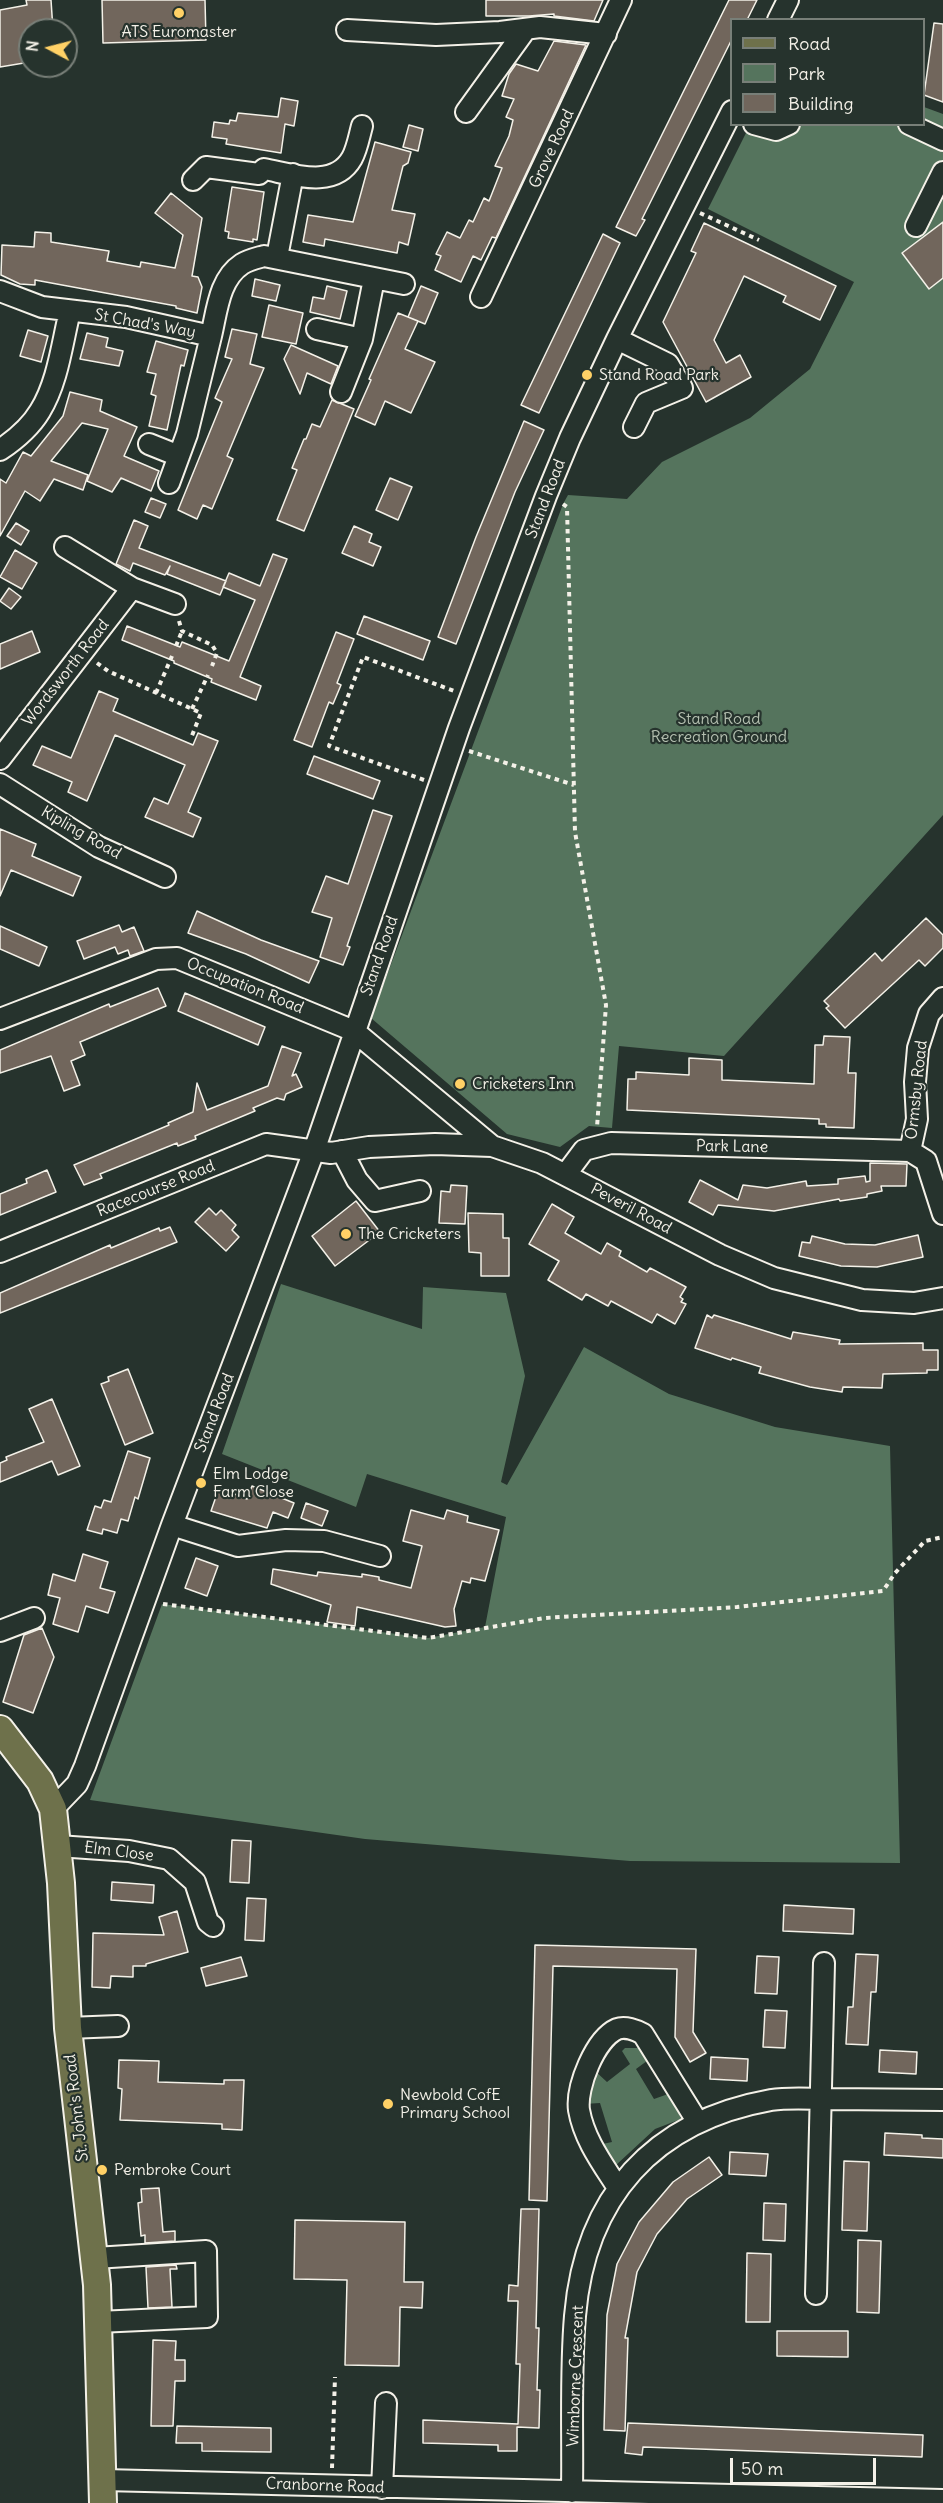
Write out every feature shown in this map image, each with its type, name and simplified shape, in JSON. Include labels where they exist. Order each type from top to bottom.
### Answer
[{"type":"main road","name":"St. John's Road","points":[[0,1730],[40,1781],[53,1809],[58,1846],[68,2028],[94,2258],[103,2491]]},
{"type":"street","name":"Grove Road","points":[[481,297],[621,0]]},
{"type":"street","points":[[779,18],[788,0]]},
{"type":"street","points":[[347,30],[436,35],[540,27],[606,34]]},
{"type":"street","points":[[466,112],[526,29]]},
{"type":"street","name":"Stand Road","points":[[53,1809],[77,1784],[314,1150],[453,746],[546,496],[570,438],[617,339],[683,205],[730,117]]},
{"type":"street","points":[[193,180],[206,167],[259,174],[264,169],[318,178],[345,168],[353,157],[362,126]]},
{"type":"street","points":[[761,126],[776,130],[785,126]]},
{"type":"street","points":[[913,126],[943,140]]},
{"type":"street","points":[[916,226],[943,172]]},
{"type":"street","points":[[278,258],[293,174]]},
{"type":"street","name":"St Chad's Way","points":[[0,291],[42,307],[126,317],[211,336],[218,303],[227,278],[243,263],[264,256],[404,284]]},
{"type":"street","points":[[340,392],[362,339],[374,279]]},
{"type":"street","points":[[0,450],[27,427],[41,410],[53,380],[70,311]]},
{"type":"street","points":[[317,329],[362,339]]},
{"type":"street","points":[[169,483],[188,434],[211,336]]},
{"type":"street","points":[[617,339],[668,364],[682,388],[646,403],[634,427]]},
{"type":"street","points":[[149,444],[179,456]]},
{"type":"street","points":[[65,547],[132,588],[175,604]]},
{"type":"street","name":"Wordsworth Road","points":[[0,759],[132,588]]},
{"type":"street","name":"Kipling Road","points":[[0,784],[99,847],[165,877]]},
{"type":"street","name":"Occupation Road","points":[[0,1019],[156,959],[177,958],[354,1031],[492,1146]]},
{"type":"street","name":"Ormsby Road","points":[[943,998],[929,1014],[918,1048],[915,1082],[917,1119],[910,1151],[926,1161],[943,1214]]},
{"type":"street","name":"Park Lane","points":[[566,1174],[584,1150],[611,1143],[910,1151]]},
{"type":"street","name":"Racecourse Road","points":[[0,1252],[267,1144],[314,1150]]},
{"type":"street","name":"Peveril Road","points":[[314,1150],[331,1153],[369,1147],[435,1144],[492,1146],[566,1174],[720,1255],[774,1278],[862,1300],[914,1303],[943,1298]]},
{"type":"street","points":[[342,1151],[357,1180],[375,1201],[420,1191]]},
{"type":"street","points":[[172,1525],[238,1546],[285,1540],[324,1540],[380,1556]]},
{"type":"street","points":[[0,1631],[34,1618]]},
{"type":"street","name":"Elm Close","points":[[58,1846],[129,1851],[169,1859],[195,1882],[208,1922],[213,1926]]},
{"type":"street","points":[[816,2294],[824,1963]]},
{"type":"street","points":[[68,2028],[118,2026]]},
{"type":"street","points":[[618,2188],[586,2136],[579,2108],[580,2088],[589,2065],[603,2040],[618,2029],[633,2029],[643,2034],[697,2121]]},
{"type":"street","name":"Wimborne Crescent","points":[[572,2492],[575,2315],[584,2270],[596,2228],[618,2188],[639,2163],[697,2121],[773,2100],[943,2100]]},
{"type":"street","points":[[94,2258],[206,2251],[207,2317],[98,2322]]},
{"type":"street","points":[[382,2488],[386,2403]]},
{"type":"street","name":"Cranborne Road","points":[[103,2491],[331,2487],[351,2495],[382,2488],[804,2500],[943,2500]]},
{"type":"path","points":[[683,205],[759,240]]},
{"type":"path","points":[[546,496],[567,507],[575,831],[606,1005],[597,1127],[599,1146]]},
{"type":"path","points":[[175,604],[182,631],[176,646]]},
{"type":"path","points":[[182,631],[212,645],[218,653],[212,666]]},
{"type":"path","points":[[82,652],[108,671],[201,713],[191,738]]},
{"type":"path","points":[[156,693],[172,656]]},
{"type":"path","points":[[440,786],[329,746],[363,657],[471,698]]},
{"type":"path","points":[[192,709],[208,675]]},
{"type":"path","points":[[453,746],[574,785]]},
{"type":"path","points":[[145,1601],[428,1638],[544,1618],[737,1606],[883,1591],[925,1541],[943,1537]]},
{"type":"path","points":[[331,2487],[335,2377]]},
{"type":"green space","name":"Stand Road Recreation Ground","points":[[925,107],[943,114],[943,815],[724,1056],[619,1046],[612,1128],[589,1126],[560,1147],[507,1134],[371,1018],[568,495],[627,499],[662,462],[750,418],[810,369],[854,282],[708,209],[750,126],[925,126]]},
{"type":"green space","points":[[281,1284],[422,1329],[423,1287],[506,1293],[525,1376],[501,1482],[507,1485],[584,1347],[669,1394],[775,1427],[890,1446],[900,1863],[630,1861],[365,1839],[90,1800],[162,1604],[428,1638],[485,1627],[506,1517],[367,1474],[356,1507],[222,1454]]},
{"type":"green space","points":[[625,2048],[639,2048],[651,2058],[636,2069],[654,2099],[671,2093],[681,2119],[655,2129],[615,2166],[598,2145],[612,2142],[600,2103],[584,2104],[594,2070],[607,2082],[630,2064],[622,2051]]},
{"type":"building","points":[[26,0],[51,0],[52,18],[18,18],[18,64],[0,67],[0,10],[27,5]]},
{"type":"building","points":[[102,0],[205,0],[206,40],[103,43]]},
{"type":"building","points":[[486,0],[603,0],[594,21],[554,16],[554,14],[486,16]]},
{"type":"building","points":[[729,0],[757,0],[748,18],[730,18],[730,43],[642,219],[645,220],[636,236],[616,227]]},
{"type":"building","points":[[934,23],[943,24],[943,102],[925,95]]},
{"type":"building","points":[[554,41],[586,45],[496,238],[492,237],[481,260],[473,256],[461,282],[435,270],[441,256],[436,254],[447,232],[460,238],[469,220],[473,222],[484,198],[489,201],[502,168],[495,166],[509,136],[513,120],[506,117],[514,99],[502,96],[509,74],[516,64],[538,71]]},
{"type":"building","points":[[281,98],[298,101],[294,126],[285,124],[281,153],[226,144],[227,139],[212,137],[214,122],[229,124],[230,120],[236,121],[238,113],[278,117]]},
{"type":"building","points":[[409,125],[423,129],[418,151],[403,147]]},
{"type":"building","points":[[375,142],[411,152],[408,163],[403,166],[392,210],[415,214],[408,245],[399,242],[397,253],[325,239],[324,246],[303,242],[308,215],[353,222]]},
{"type":"building","points":[[232,187],[264,192],[257,240],[253,239],[253,242],[228,238],[229,232],[225,231]]},
{"type":"building","points":[[171,193],[202,218],[192,276],[198,277],[202,287],[197,313],[176,308],[176,306],[35,280],[35,285],[20,284],[1,275],[2,245],[34,247],[35,232],[51,233],[51,242],[109,251],[107,261],[140,267],[141,262],[175,268],[183,235],[155,213]]},
{"type":"building","points":[[943,222],[943,278],[929,289],[902,253]]},
{"type":"building","points":[[704,223],[836,286],[820,320],[783,302],[786,296],[744,276],[714,340],[726,363],[740,355],[751,377],[706,402],[663,322],[696,253],[691,251]]},
{"type":"building","points":[[603,234],[620,243],[539,413],[521,405]]},
{"type":"building","points":[[255,279],[280,285],[276,301],[252,296]]},
{"type":"building","points":[[327,286],[347,291],[340,319],[310,312],[313,297],[324,299]]},
{"type":"building","points":[[421,286],[438,293],[425,324],[408,317]]},
{"type":"building","points":[[269,305],[303,313],[296,344],[262,337]]},
{"type":"building","points":[[398,313],[418,321],[405,349],[435,362],[411,413],[385,401],[375,425],[355,416]]},
{"type":"building","points":[[232,329],[257,334],[250,364],[264,368],[227,456],[233,459],[212,509],[203,505],[197,519],[178,510],[222,402],[215,398],[232,359],[225,357]]},
{"type":"building","points":[[28,330],[48,336],[41,362],[20,356]]},
{"type":"building","points":[[87,333],[108,338],[106,347],[123,351],[119,366],[80,359]]},
{"type":"building","points":[[156,341],[188,350],[184,366],[181,365],[167,430],[149,426],[156,396],[151,394],[156,374],[147,372]]},
{"type":"building","points":[[291,345],[338,366],[331,384],[307,373],[300,394],[284,359]]},
{"type":"building","points":[[70,392],[102,400],[100,411],[137,427],[124,456],[159,471],[151,491],[121,478],[112,492],[87,481],[108,429],[82,423],[51,461],[88,475],[83,490],[54,479],[40,501],[25,491],[0,536],[0,479],[6,483],[23,452],[31,456],[63,416]]},
{"type":"building","points":[[332,400],[354,409],[304,531],[277,520],[297,470],[292,468],[304,439],[312,424],[320,427]]},
{"type":"building","points":[[524,421],[544,430],[515,492],[456,644],[438,637]]},
{"type":"building","points":[[390,478],[412,487],[398,520],[376,510]]},
{"type":"building","points":[[151,498],[166,504],[160,518],[145,512]]},
{"type":"building","points":[[134,520],[148,526],[139,548],[226,581],[220,595],[167,574],[170,566],[165,575],[133,563],[130,571],[116,564]]},
{"type":"building","points":[[16,523],[29,531],[21,545],[7,536]]},
{"type":"building","points":[[354,526],[372,534],[369,542],[381,547],[373,566],[342,553]]},
{"type":"building","points":[[15,550],[37,563],[22,589],[0,577]]},
{"type":"building","points":[[273,554],[287,559],[240,677],[261,686],[256,700],[211,682],[212,679],[174,663],[174,661],[122,640],[127,626],[180,647],[182,642],[229,661],[255,600],[223,587],[229,573],[260,586]]},
{"type":"building","points":[[9,588],[21,597],[11,609],[0,601]]},
{"type":"building","points":[[364,616],[430,641],[423,660],[357,634]]},
{"type":"building","points":[[32,631],[40,652],[0,669],[0,644]]},
{"type":"building","points":[[336,632],[354,639],[337,683],[341,685],[333,704],[329,702],[312,747],[294,740]]},
{"type":"building","points":[[99,691],[118,699],[113,711],[193,745],[198,733],[218,741],[188,812],[201,818],[193,837],[145,817],[154,798],[168,804],[185,765],[115,735],[87,801],[68,792],[72,782],[33,765],[42,746],[71,758]]},
{"type":"building","points":[[314,756],[380,781],[373,799],[307,774]]},
{"type":"building","points":[[373,810],[392,816],[347,946],[350,947],[343,965],[320,957],[332,918],[312,912],[326,876],[348,884]]},
{"type":"building","points":[[0,829],[36,844],[32,856],[81,877],[73,896],[11,870],[0,896]]},
{"type":"building","points":[[197,911],[261,940],[319,961],[309,983],[246,954],[188,933]]},
{"type":"building","points":[[926,918],[943,935],[943,948],[925,966],[919,960],[845,1028],[826,1008],[829,1006],[824,1001],[875,953],[882,961]]},
{"type":"building","points":[[119,925],[122,932],[134,927],[144,951],[130,956],[128,950],[118,954],[115,947],[84,959],[77,941]]},
{"type":"building","points":[[0,926],[47,947],[39,966],[0,949]]},
{"type":"building","points":[[158,988],[166,1006],[80,1042],[85,1055],[71,1061],[80,1085],[64,1091],[51,1056],[0,1073],[0,1050],[109,1004],[110,1007]]},
{"type":"building","points":[[185,993],[265,1027],[258,1045],[178,1011]]},
{"type":"building","points":[[824,1036],[850,1037],[848,1073],[856,1073],[854,1128],[826,1127],[826,1124],[819,1124],[819,1119],[627,1110],[628,1079],[636,1079],[636,1072],[689,1075],[689,1058],[722,1060],[722,1080],[814,1084],[815,1045],[823,1045]]},
{"type":"building","points":[[282,1046],[301,1053],[292,1076],[296,1074],[302,1087],[286,1094],[284,1100],[277,1098],[253,1108],[255,1111],[195,1136],[196,1139],[178,1146],[177,1143],[100,1174],[102,1178],[84,1185],[74,1165],[169,1125],[168,1123],[193,1112],[197,1083],[207,1110],[268,1086]]},
{"type":"building","points":[[870,1163],[907,1164],[906,1186],[881,1186],[882,1191],[867,1194],[867,1197],[840,1201],[839,1199],[774,1211],[718,1205],[713,1215],[689,1202],[700,1180],[738,1200],[743,1185],[767,1188],[806,1181],[807,1186],[838,1184],[838,1179],[865,1176],[866,1182],[870,1181]]},
{"type":"building","points":[[47,1170],[56,1192],[0,1215],[0,1194],[27,1183],[26,1179]]},
{"type":"building","points":[[451,1185],[467,1186],[465,1224],[439,1223],[441,1191],[450,1192]]},
{"type":"building","name":"The Cricketers","points":[[356,1201],[380,1232],[335,1266],[312,1236]]},
{"type":"building","points":[[552,1204],[574,1217],[565,1233],[601,1254],[607,1243],[621,1251],[619,1256],[647,1272],[650,1268],[686,1287],[680,1297],[683,1299],[681,1302],[686,1304],[675,1324],[657,1314],[652,1323],[611,1301],[608,1306],[586,1294],[582,1300],[548,1280],[559,1261],[529,1244]]},
{"type":"building","points":[[209,1208],[216,1215],[221,1210],[236,1225],[232,1230],[239,1237],[226,1251],[195,1222]]},
{"type":"building","points":[[468,1213],[503,1214],[503,1238],[509,1238],[509,1276],[481,1276],[481,1253],[469,1252]]},
{"type":"building","points":[[170,1227],[177,1242],[0,1313],[0,1293],[110,1245],[111,1248],[159,1228],[160,1231]]},
{"type":"building","points":[[918,1235],[923,1257],[877,1267],[841,1266],[799,1256],[802,1242],[810,1243],[812,1236],[845,1244],[875,1245]]},
{"type":"building","points":[[707,1315],[712,1318],[714,1315],[791,1339],[793,1332],[840,1340],[839,1344],[923,1343],[923,1350],[938,1350],[938,1370],[927,1370],[927,1373],[883,1374],[882,1388],[843,1387],[842,1392],[810,1387],[759,1373],[761,1367],[695,1348]]},
{"type":"building","points":[[128,1369],[153,1433],[125,1445],[101,1384],[109,1381],[108,1377]]},
{"type":"building","points":[[52,1399],[80,1466],[58,1475],[52,1461],[0,1482],[0,1463],[7,1460],[6,1457],[44,1442],[29,1409]]},
{"type":"building","points":[[128,1451],[150,1458],[138,1499],[135,1497],[128,1521],[121,1519],[117,1533],[103,1529],[102,1534],[87,1530],[95,1506],[101,1508],[104,1500],[111,1502]]},
{"type":"building","points":[[252,1486],[294,1503],[288,1518],[273,1512],[267,1528],[211,1511],[219,1488],[247,1499]]},
{"type":"building","points":[[306,1503],[328,1511],[322,1526],[301,1518]]},
{"type":"building","points":[[411,1510],[444,1519],[447,1510],[468,1516],[467,1522],[499,1530],[485,1581],[471,1578],[470,1583],[462,1581],[454,1609],[456,1626],[445,1627],[357,1607],[355,1626],[327,1622],[331,1605],[271,1584],[273,1569],[317,1576],[318,1572],[362,1577],[362,1574],[411,1588],[422,1546],[403,1541]]},
{"type":"building","points":[[83,1554],[108,1562],[100,1588],[115,1592],[108,1613],[86,1606],[78,1632],[53,1624],[60,1598],[48,1595],[53,1574],[75,1581]]},
{"type":"building","points":[[196,1558],[218,1566],[207,1596],[185,1588]]},
{"type":"building","points":[[42,1628],[54,1657],[33,1713],[3,1702],[24,1635]]},
{"type":"building","points":[[232,1840],[251,1841],[249,1883],[230,1882]]},
{"type":"building","points":[[112,1882],[154,1885],[153,1903],[111,1900]]},
{"type":"building","points":[[247,1898],[266,1899],[264,1941],[245,1940]]},
{"type":"building","points":[[784,1905],[854,1909],[853,1934],[783,1931]]},
{"type":"building","points":[[177,1911],[188,1952],[146,1964],[146,1966],[133,1966],[133,1977],[111,1976],[110,1988],[92,1987],[93,1933],[164,1935],[159,1917]]},
{"type":"building","points":[[535,1945],[696,1949],[693,2032],[706,2053],[690,2062],[675,2037],[677,1969],[553,1966],[547,2201],[529,2200]]},
{"type":"building","points":[[856,1954],[878,1955],[876,1992],[871,1992],[868,2045],[846,2044],[848,2007],[853,2007]]},
{"type":"building","points":[[757,1956],[779,1957],[777,1994],[755,1993]]},
{"type":"building","points":[[241,1957],[247,1976],[206,1986],[201,1968]]},
{"type":"building","points":[[765,2010],[787,2011],[785,2048],[763,2047]]},
{"type":"building","points":[[880,2050],[917,2052],[916,2074],[879,2072]]},
{"type":"building","points":[[711,2057],[748,2059],[747,2081],[710,2079]]},
{"type":"building","points":[[119,2060],[159,2061],[158,2082],[224,2084],[224,2080],[244,2080],[242,2130],[222,2129],[222,2124],[120,2120],[122,2089],[118,2088]]},
{"type":"building","points":[[885,2133],[922,2135],[922,2138],[943,2139],[943,2158],[884,2155]]},
{"type":"building","points":[[730,2152],[768,2154],[766,2176],[729,2174]]},
{"type":"building","points":[[709,2157],[722,2175],[687,2199],[657,2234],[637,2272],[625,2338],[628,2338],[625,2431],[604,2430],[607,2315],[617,2264],[639,2222],[673,2182]]},
{"type":"building","points":[[844,2161],[869,2162],[867,2231],[842,2230]]},
{"type":"building","points":[[159,2188],[163,2232],[175,2231],[175,2241],[145,2243],[145,2235],[141,2236],[138,2203],[142,2202],[141,2189]]},
{"type":"building","points":[[764,2203],[786,2204],[785,2241],[763,2240]]},
{"type":"building","points":[[521,2209],[539,2209],[536,2328],[539,2328],[537,2390],[540,2390],[539,2428],[517,2427],[517,2451],[498,2451],[498,2445],[423,2443],[423,2420],[518,2424],[520,2364],[516,2364],[518,2301],[508,2301],[509,2285],[518,2286]]},
{"type":"building","points":[[295,2220],[405,2222],[404,2282],[423,2282],[422,2308],[400,2307],[399,2366],[345,2365],[347,2280],[294,2279]]},
{"type":"building","points":[[858,2240],[881,2241],[879,2313],[857,2312]]},
{"type":"building","points":[[747,2253],[771,2254],[770,2322],[746,2322]]},
{"type":"building","points":[[176,2265],[177,2269],[170,2269],[172,2307],[148,2308],[146,2267]]},
{"type":"building","points":[[777,2331],[848,2331],[848,2357],[777,2356]]},
{"type":"building","points":[[153,2340],[176,2341],[175,2360],[185,2360],[185,2381],[175,2381],[173,2426],[151,2426]]},
{"type":"building","points":[[628,2423],[923,2435],[922,2457],[643,2447],[642,2455],[625,2453]]},
{"type":"building","points":[[177,2426],[271,2428],[271,2452],[202,2451],[202,2443],[176,2443]]},
{"type":"place","name":"ATS Euromaster","points":[[179,13]]},
{"type":"place","name":"Stand Road Park","points":[[587,375]]},
{"type":"place","name":"Cricketers Inn","points":[[460,1084]]},
{"type":"place","name":"The Cricketers","points":[[346,1234]]},
{"type":"place","name":"Elm Lodge Farm Close","points":[[201,1483]]},
{"type":"place","name":"Newbold CofE Primary School","points":[[388,2104]]},
{"type":"place","name":"Pembroke Court","points":[[102,2170]]}]
